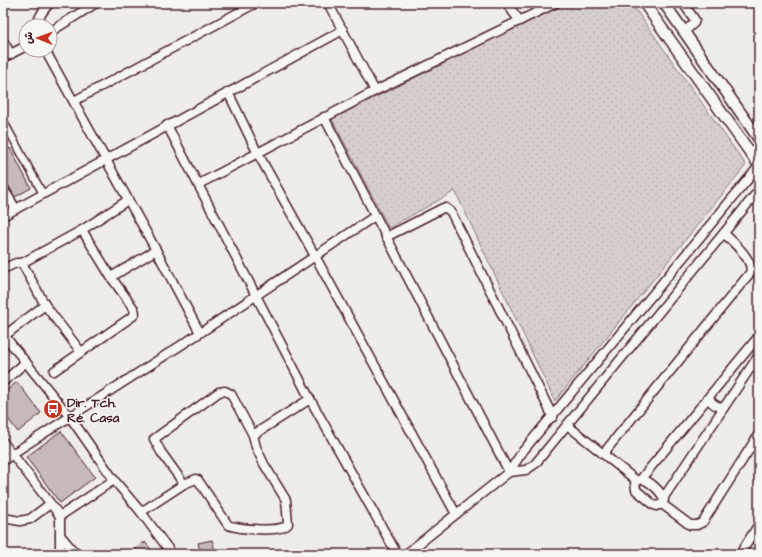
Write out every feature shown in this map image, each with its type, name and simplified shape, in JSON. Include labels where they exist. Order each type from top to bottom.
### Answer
[{"type":"street","points":[[39,18],[42,6],[50,3]]},
{"type":"street","points":[[58,27],[96,3]]},
{"type":"street","points":[[74,101],[256,3]]},
{"type":"street","points":[[328,3],[375,91]]},
{"type":"street","points":[[506,3],[520,21]]},
{"type":"street","points":[[198,184],[375,91],[556,3]]},
{"type":"street","points":[[406,554],[509,472],[523,452],[759,165],[644,3]]},
{"type":"street","points":[[664,3],[759,139]]},
{"type":"street","points":[[683,3],[695,20],[694,23],[684,32]]},
{"type":"street","points":[[3,216],[343,30]]},
{"type":"street","points":[[3,41],[11,54]]},
{"type":"street","points":[[3,58],[18,50]]},
{"type":"street","points":[[50,58],[156,250],[200,333]]},
{"type":"street","points":[[228,92],[257,152],[456,514]]},
{"type":"street","points":[[324,117],[509,472]]},
{"type":"street","points":[[3,120],[43,194]]},
{"type":"street","points":[[167,126],[310,399],[397,554]]},
{"type":"street","points":[[3,188],[16,210]]},
{"type":"street","points":[[509,472],[526,470],[535,464],[758,193]]},
{"type":"street","points":[[3,269],[22,263],[82,230],[128,200]]},
{"type":"street","points":[[386,238],[443,208],[446,208],[451,212],[553,416]]},
{"type":"street","points":[[3,461],[200,333],[256,294],[375,216]]},
{"type":"street","points":[[54,371],[133,316],[135,313],[134,309],[111,277],[82,230]]},
{"type":"street","points":[[603,454],[750,273],[751,264],[748,259],[724,233]]},
{"type":"street","points":[[111,277],[156,250]]},
{"type":"street","points":[[22,263],[45,305],[81,352]]},
{"type":"street","points":[[45,305],[4,335],[70,417],[114,480],[141,512],[172,554]]},
{"type":"street","points":[[759,336],[635,486],[636,490],[654,505],[657,506],[663,501],[759,355]]},
{"type":"street","points":[[3,382],[26,362]]},
{"type":"street","points":[[720,384],[730,386],[732,395]]},
{"type":"street","points":[[141,512],[194,479],[198,480],[228,525],[236,528],[254,529],[280,528],[287,526],[288,516],[286,500],[256,447],[253,435],[231,394],[225,391],[220,392],[156,436],[154,439],[184,484]]},
{"type":"street","points":[[709,397],[714,405],[724,407]]},
{"type":"street","points":[[253,435],[310,399]]},
{"type":"street","points":[[567,425],[639,480],[648,482],[663,501],[690,525],[697,525],[703,522],[759,434]]},
{"type":"street","points":[[3,442],[60,516],[60,554]]},
{"type":"street","points":[[60,516],[114,480]]},
{"type":"street","points":[[3,518],[20,521],[30,519],[50,504]]},
{"type":"street","points":[[740,554],[759,524]]},
{"type":"street","points":[[60,535],[76,554]]},
{"type":"shaded area","points":[[565,3],[631,3],[746,165],[555,401],[455,191],[389,228],[332,119]]},
{"type":"building","points":[[3,139],[8,149],[10,148],[31,188],[15,197],[3,176]]},
{"type":"building","points":[[17,382],[41,413],[18,432],[3,412],[3,393]]},
{"type":"building","points":[[61,431],[95,477],[60,503],[26,457]]},
{"type":"building","points":[[212,540],[216,554],[201,554],[198,543]]},
{"type":"building","points":[[142,542],[144,544],[145,542],[155,554],[135,554],[133,552]]},
{"type":"place","name":"Dir. Tch. Ré. Casa","points":[[53,409]]}]
